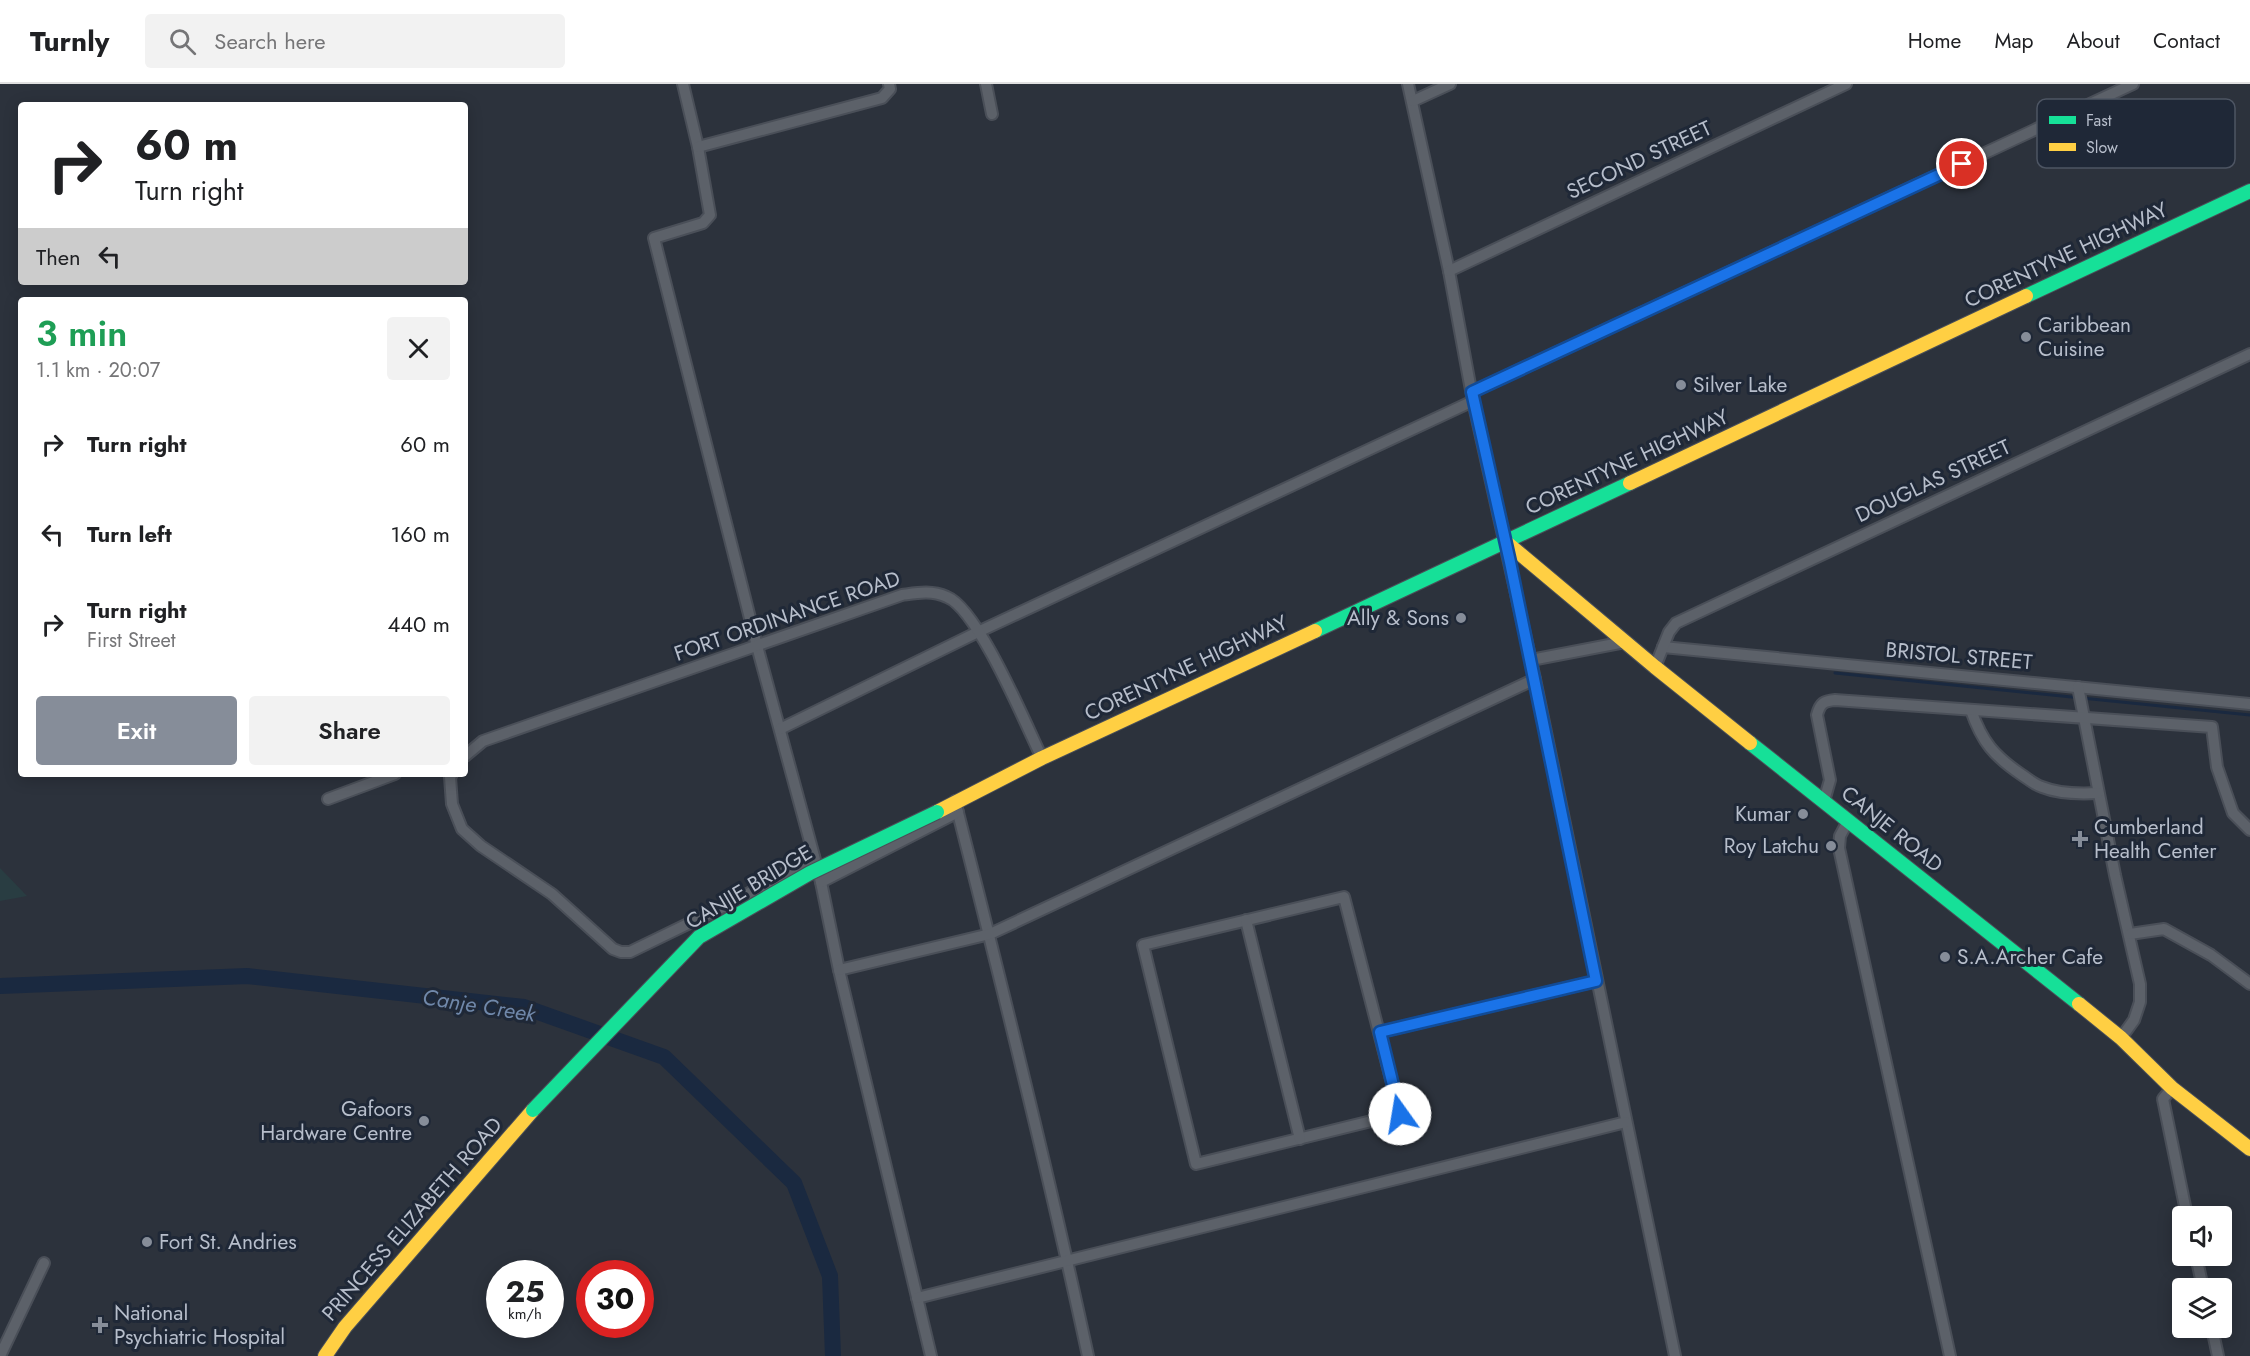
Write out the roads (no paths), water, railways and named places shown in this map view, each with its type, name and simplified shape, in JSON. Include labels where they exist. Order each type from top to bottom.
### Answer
[{"type":"main road","name":"CORENTYNE HIGHWAY","points":[[957,806],[1042,758],[2250,191]]},
{"type":"main road","name":"CANJE ROAD","points":[[1506,542],[1625,642],[2121,1038],[2172,1088],[2250,1149]]},
{"type":"main road","name":"CANJIE BRIDGE","points":[[533,1110],[699,937],[810,873],[937,812],[957,806]]},
{"type":"main road","name":"PRINCESS ELIZABETH ROAD","points":[[325,1356],[345,1327],[533,1110]]},
{"type":"street","points":[[683,84],[710,207],[709,218],[703,223],[654,238],[757,646],[821,882],[839,970],[931,1356]]},
{"type":"street","points":[[698,147],[882,98],[890,89],[890,84]]},
{"type":"street","points":[[986,84],[992,114]]},
{"type":"street","points":[[1408,84],[1535,679],[1675,1356]]},
{"type":"street","points":[[1413,101],[1450,84]]},
{"type":"street","name":"SECOND STREET","points":[[1449,271],[1846,84]]},
{"type":"street","points":[[2101,99],[2133,84]]},
{"type":"street","points":[[780,729],[980,631],[2037,130]]},
{"type":"street","name":"DOUGLAS STREET","points":[[1655,666],[1669,632],[1676,623],[2250,354]]},
{"type":"street","name":"FORT ORDINANCE ROAD","points":[[468,754],[483,741],[902,595],[924,591],[949,597],[967,612],[980,631],[1042,758]]},
{"type":"street","points":[[1531,660],[1625,642]]},
{"type":"street","name":"BRISTOL STREET","points":[[1663,647],[2250,704]]},
{"type":"street","points":[[839,970],[990,934],[1535,679]]},
{"type":"street","points":[[2078,687],[2115,875],[2140,984],[2140,1002],[2134,1020],[2121,1038]]},
{"type":"street","points":[[1824,801],[1830,780],[1817,715],[1824,701],[2084,716],[2212,727],[2217,767],[2233,813],[2250,830]]},
{"type":"street","points":[[1971,710],[1983,740],[1997,757],[2019,773],[2042,787],[2073,794],[2098,793]]},
{"type":"street","points":[[328,799],[387,777]]},
{"type":"street","points":[[450,777],[452,804],[462,829],[480,846],[552,894],[613,949],[621,952],[630,952],[733,902],[814,858]]},
{"type":"street","points":[[821,882],[957,806],[1068,1261],[1088,1356]]},
{"type":"street","points":[[1848,821],[1840,836],[1839,848],[1950,1356]]},
{"type":"street","points":[[1344,897],[1400,1114],[1196,1164],[1143,945],[1246,920],[1344,897]]},
{"type":"street","points":[[1246,920],[1300,1139]]},
{"type":"street","points":[[2130,934],[2164,928],[2211,955],[2250,984]]},
{"type":"street","points":[[1380,1032],[1596,981]]},
{"type":"street","points":[[2172,1088],[2163,1099],[2185,1206]]},
{"type":"street","points":[[917,1298],[1626,1122]]},
{"type":"street","points":[[0,1356],[45,1263]]},
{"type":"street","points":[[2214,1338],[2218,1356]]},
{"type":"waterway","points":[[1835,673],[2250,715]]},
{"type":"waterway","name":"Canje Creek","points":[[0,986],[247,976],[524,1007],[664,1057],[794,1183],[830,1276],[833,1356]]},
{"type":"place","name":"Caribbean Cuisine","points":[[2026,337]]},
{"type":"place","name":"Silver Lake","points":[[1681,385]]},
{"type":"place","name":"Ally & Sons","points":[[1461,618]]},
{"type":"place","name":"Kumar","points":[[1803,814]]},
{"type":"place","name":"Cumberland Health Center","points":[[2080,839]]},
{"type":"place","name":"Roy Latchu","points":[[1831,846]]},
{"type":"place","name":"S.A.Archer Cafe","points":[[1945,957]]},
{"type":"place","name":"Gafoors Hardware Centre","points":[[424,1121]]},
{"type":"place","name":"Fort St. Andries","points":[[147,1242]]},
{"type":"place","name":"National Psychiatric Hospital","points":[[100,1325]]}]
